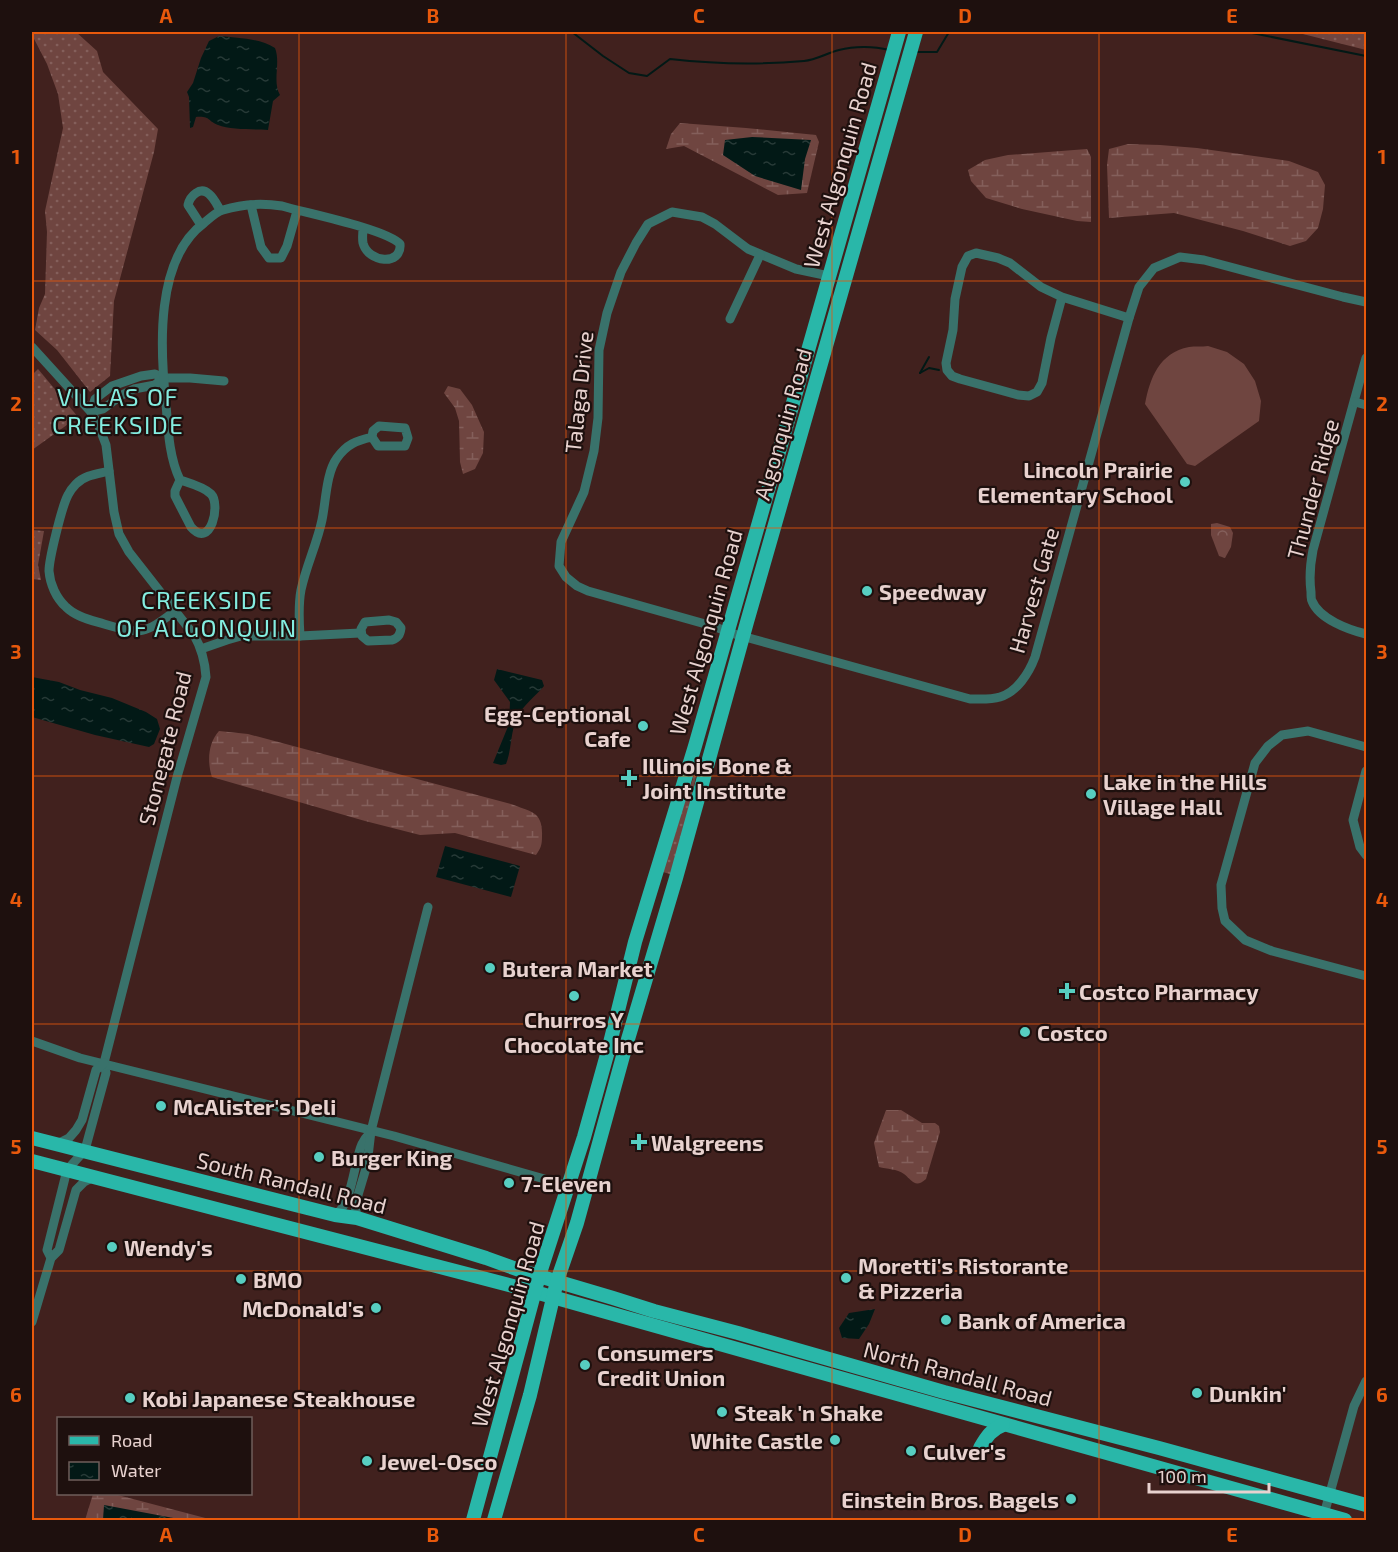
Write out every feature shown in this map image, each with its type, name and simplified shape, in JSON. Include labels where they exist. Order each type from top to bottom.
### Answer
[{"type":"main road","name":"West Algonquin Road","points":[[473,1521],[539,1276],[608,1051],[635,942],[695,746],[900,32]]},
{"type":"main road","name":"Algonquin Road","points":[[494,1521],[530,1395],[557,1281],[577,1223],[916,32]]},
{"type":"main road","name":"South Randall Road","points":[[32,1138],[335,1215],[357,1218],[539,1276]]},
{"type":"main road","name":"South Randall Road","points":[[32,1161],[535,1292]]},
{"type":"main road","name":"North Randall Road","points":[[539,1276],[654,1311],[944,1392],[1366,1505]]},
{"type":"main road","name":"North Randall Road","points":[[535,1292],[898,1394],[1323,1518],[1345,1521]]},
{"type":"main road","points":[[505,1482],[499,1477],[497,1469],[509,1393]]},
{"type":"main road","points":[[980,1448],[987,1436],[994,1429],[1003,1425]]},
{"type":"main road","points":[[483,1521],[487,1497],[486,1475]]},
{"type":"street","points":[[201,225],[188,205],[193,194],[204,191],[209,194],[220,210]]},
{"type":"street","points":[[251,205],[261,247],[269,258],[281,258],[288,246],[297,211]]},
{"type":"street","points":[[180,480],[207,491],[213,496],[215,501],[212,526],[204,533],[195,532],[175,496],[180,480],[171,452],[161,357],[169,281],[183,245],[196,229],[220,210],[251,205],[282,206],[363,228]]},
{"type":"street","name":"Talaga Drive","points":[[743,636],[588,591],[566,577],[559,566],[561,542],[584,492],[594,451],[598,418],[598,350],[607,313],[621,272],[636,243],[648,224],[672,212],[702,217],[760,255],[796,269],[829,276]]},
{"type":"street","points":[[1062,297],[1038,392],[1029,396],[1018,394],[960,379],[952,376],[947,370],[946,363],[953,330],[957,287],[962,267],[968,256],[976,254],[1010,263],[1041,287],[1062,297],[1130,318]]},
{"type":"street","points":[[730,319],[760,255]]},
{"type":"street","name":"Harvest Gate","points":[[743,636],[970,699],[1002,697],[1021,681],[1029,671],[1035,657],[1139,287],[1154,268],[1180,257],[1204,260],[1366,302]]},
{"type":"street","name":"Stonegate Road","points":[[32,347],[91,412],[98,424],[106,445],[119,534],[123,543],[194,635],[205,662],[206,677],[177,777],[104,1063],[106,1073],[85,1150],[67,1170],[47,1250],[51,1258]]},
{"type":"street","name":"Thunder Ridge","points":[[1366,358],[1313,550],[1309,573],[1311,601],[1318,610],[1334,624],[1366,634]]},
{"type":"street","points":[[91,412],[95,399],[112,386],[141,376],[155,374],[163,378],[224,381]]},
{"type":"street","points":[[1355,402],[1366,405]]},
{"type":"street","points":[[300,636],[301,589],[319,532],[331,469],[337,458],[353,442],[372,437]]},
{"type":"street","points":[[109,471],[88,475],[81,479],[66,497],[50,560],[49,570],[54,590],[60,600],[74,613],[132,631],[151,628],[175,610]]},
{"type":"street","points":[[201,649],[241,636],[360,633]]},
{"type":"street","points":[[1366,747],[1308,731],[1282,735],[1268,746],[1255,763],[1221,885],[1222,908],[1226,921],[1245,940],[1272,951],[1366,976]]},
{"type":"street","points":[[1366,771],[1353,820],[1360,847],[1366,855]]},
{"type":"street","points":[[357,1218],[355,1205],[367,1166],[371,1131],[428,907]]},
{"type":"street","points":[[32,1041],[80,1058],[371,1131],[568,1186]]},
{"type":"street","name":"Stonegate Road","points":[[57,1144],[69,1138],[82,1120],[96,1070],[104,1063]]},
{"type":"street","points":[[335,1215],[340,1212],[347,1198],[362,1145],[371,1131]]},
{"type":"street","name":"Stonegate Road","points":[[32,1322],[51,1258],[59,1250],[76,1190],[84,1182],[95,1177]]},
{"type":"street","points":[[1323,1518],[1354,1406],[1366,1381]]},
{"type":"green space","points":[[32,32],[76,32],[97,51],[103,72],[158,129],[154,152],[114,301],[110,376],[90,392],[57,350],[35,330],[39,308],[45,294],[47,232],[45,211],[63,128],[58,94]]},
{"type":"green space","points":[[1295,32],[1366,32],[1366,50]]},
{"type":"green space","points":[[680,123],[816,135],[819,142],[807,193],[778,195],[684,146],[666,149],[671,134]]},
{"type":"green space","points":[[1128,144],[1197,148],[1289,161],[1318,172],[1325,185],[1323,209],[1318,228],[1306,241],[1290,246],[1174,213],[1109,218],[1107,165],[1109,149]]},
{"type":"green space","points":[[1087,149],[1091,157],[1091,222],[1022,209],[986,198],[971,181],[968,170],[985,160],[1008,155]]},
{"type":"green space","points":[[1208,346],[1227,352],[1244,364],[1255,381],[1261,401],[1259,421],[1195,466],[1187,464],[1145,404],[1153,376],[1163,361],[1179,350]]},
{"type":"green space","points":[[38,369],[78,417],[32,450],[32,375]]},
{"type":"green space","points":[[448,386],[460,389],[472,405],[484,432],[483,453],[475,469],[463,474],[460,462],[459,421],[455,408],[444,393]]},
{"type":"green space","points":[[1217,523],[1230,527],[1233,533],[1231,547],[1225,558],[1219,556],[1211,535],[1211,524]]},
{"type":"green space","points":[[32,530],[44,531],[38,565],[41,580],[32,579]]},
{"type":"green space","points":[[219,731],[248,734],[511,804],[530,811],[538,817],[542,828],[541,846],[536,855],[455,833],[420,835],[212,777],[209,765],[210,753],[215,736]]},
{"type":"green space","points":[[698,764],[673,875],[663,872],[671,841]]},
{"type":"green space","points":[[886,1110],[901,1110],[922,1123],[935,1123],[939,1126],[940,1132],[926,1179],[922,1182],[916,1183],[901,1172],[879,1167],[874,1143]]},
{"type":"green space","points":[[93,1495],[118,1495],[213,1520],[85,1520]]},
{"type":"water","points":[[219,36],[255,40],[275,48],[277,84],[280,95],[273,101],[268,130],[223,127],[201,117],[196,117],[193,127],[190,128],[187,92],[193,83],[209,41]]},
{"type":"water","points":[[752,137],[811,140],[805,159],[801,190],[755,176],[723,155],[725,140]]},
{"type":"water","points":[[497,669],[542,680],[544,686],[519,714],[513,729],[506,764],[501,765],[493,763],[509,724],[510,702],[494,680]]},
{"type":"water","points":[[32,677],[59,682],[112,698],[146,712],[157,719],[160,729],[154,744],[149,747],[32,717]]},
{"type":"water","points":[[445,846],[520,866],[511,897],[436,877]]},
{"type":"water","points":[[875,1309],[859,1339],[842,1338],[839,1328],[849,1313]]},
{"type":"water","points":[[104,1505],[184,1520],[103,1520]]},
{"type":"waterway","points":[[572,32],[629,73],[647,76],[670,59],[720,63],[770,63],[808,60],[851,48],[871,47],[889,50]]},
{"type":"waterway","points":[[915,52],[937,52],[949,32]]},
{"type":"waterway","points":[[1247,32],[1366,56]]},
{"type":"waterway","points":[[920,373],[929,357]]},
{"type":"waterway","points":[[920,373],[929,368],[939,370]]},
{"type":"place","name":"Lincoln Prairie Elementary School","points":[[1185,482]]},
{"type":"place","name":"Speedway","points":[[867,591]]},
{"type":"place","name":"Egg-Ceptional Cafe","points":[[643,726]]},
{"type":"place","name":"Illinois Bone & Joint Institute","points":[[629,778]]},
{"type":"place","name":"Lake in the Hills Village Hall","points":[[1091,794]]},
{"type":"place","name":"Butera Market","points":[[490,968]]},
{"type":"place","name":"Costco Pharmacy","points":[[1067,991]]},
{"type":"place","name":"Churros Y Chocolate Inc","points":[[574,996]]},
{"type":"place","name":"Costco","points":[[1025,1032]]},
{"type":"place","name":"McAlister's Deli","points":[[161,1106]]},
{"type":"place","name":"Walgreens","points":[[639,1142]]},
{"type":"place","name":"Burger King","points":[[319,1157]]},
{"type":"place","name":"7-Eleven","points":[[509,1183]]},
{"type":"place","name":"Wendy's","points":[[112,1247]]},
{"type":"place","name":"Moretti's Ristorante & Pizzeria","points":[[846,1278]]},
{"type":"place","name":"BMO","points":[[241,1279]]},
{"type":"place","name":"McDonald's","points":[[376,1308]]},
{"type":"place","name":"Bank of America","points":[[946,1320]]},
{"type":"place","name":"Consumers Credit Union","points":[[585,1365]]},
{"type":"place","name":"Dunkin'","points":[[1197,1393]]},
{"type":"place","name":"Kobi Japanese Steakhouse","points":[[130,1398]]},
{"type":"place","name":"Steak 'n Shake","points":[[722,1412]]},
{"type":"place","name":"White Castle","points":[[835,1440]]},
{"type":"place","name":"Culver's","points":[[911,1451]]},
{"type":"place","name":"Jewel-Osco","points":[[367,1461]]},
{"type":"place","name":"Einstein Bros. Bagels","points":[[1071,1499]]},
{"type":"district","name":"VILLAS OF CREEKSIDE","points":[[118,410]]},
{"type":"district","name":"CREEKSIDE OF ALGONQUIN","points":[[207,613]]}]
